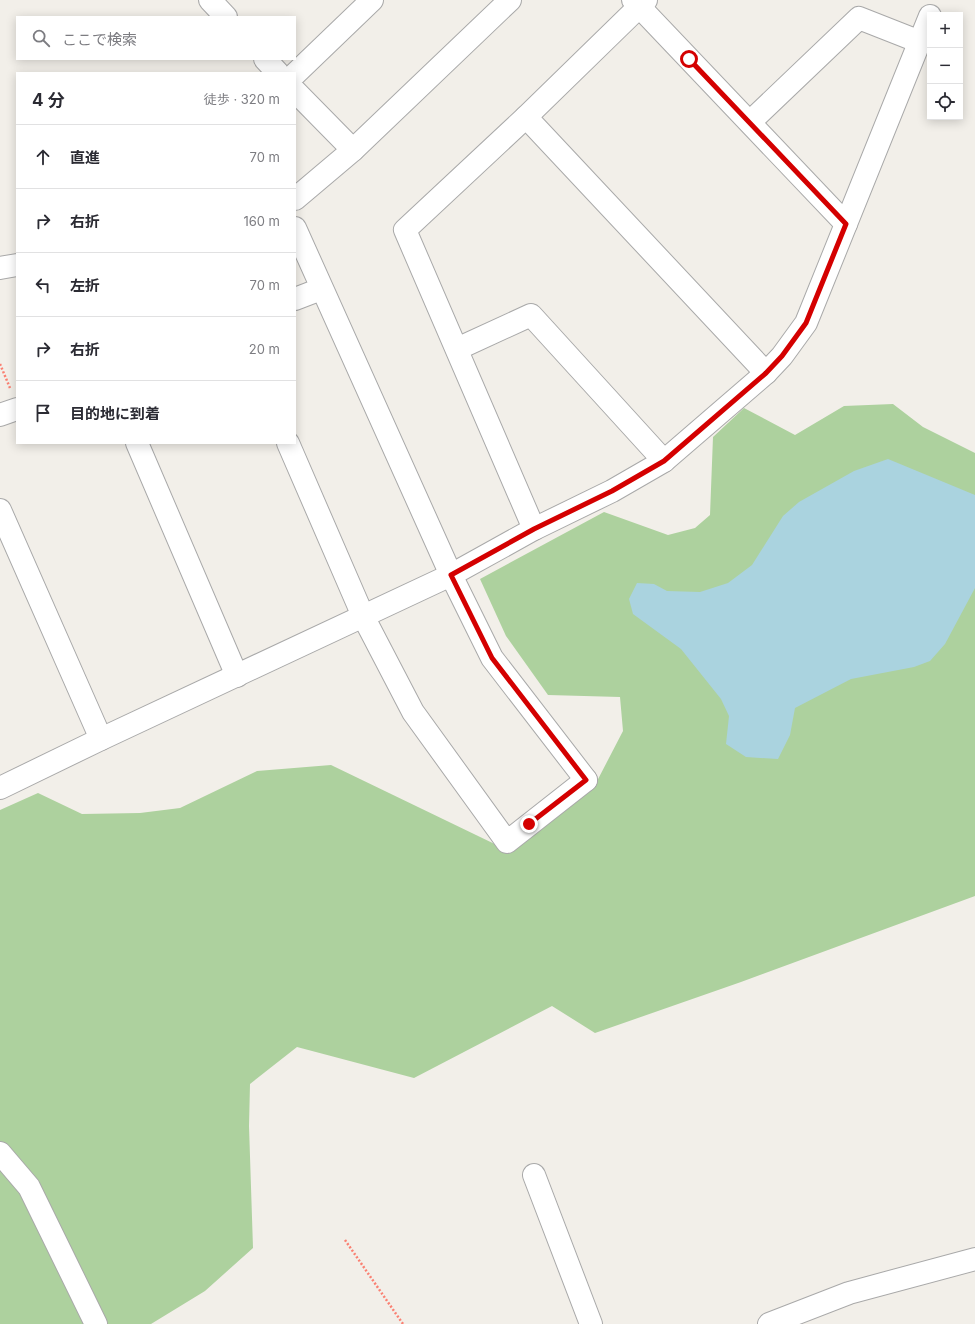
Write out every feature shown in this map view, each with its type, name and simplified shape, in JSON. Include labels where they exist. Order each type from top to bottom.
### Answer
[{"type":"street","points":[[210,0],[225,16]]},
{"type":"street","points":[[296,73],[372,0]]},
{"type":"street","points":[[296,197],[353,150],[510,0]]},
{"type":"street","points":[[931,12],[936,0]]},
{"type":"street","points":[[534,529],[405,230],[526,117],[639,2],[846,224]]},
{"type":"street","points":[[750,122],[859,18],[920,42]]},
{"type":"street","points":[[0,788],[100,739],[451,575],[534,529],[612,491],[664,461],[766,373],[782,356],[806,323],[927,23]]},
{"type":"street","points":[[266,60],[277,72]]},
{"type":"street","points":[[296,92],[353,150]]},
{"type":"street","points":[[526,117],[766,373]]},
{"type":"street","points":[[288,444],[363,616],[413,712],[506,842],[586,780],[492,658],[451,575],[296,230]]},
{"type":"street","points":[[0,268],[16,265]]},
{"type":"street","points":[[296,299],[321,288]]},
{"type":"street","points":[[457,349],[531,316],[664,461]]},
{"type":"street","points":[[0,415],[14,400]]},
{"type":"street","points":[[137,444],[237,676]]},
{"type":"street","points":[[0,510],[100,739]]},
{"type":"street","points":[[0,1153],[29,1187],[96,1324]]},
{"type":"street","points":[[534,1175],[590,1324]]},
{"type":"street","points":[[769,1324],[848,1293],[975,1259]]},
{"type":"path","points":[[0,364],[14,400]]},
{"type":"path","points":[[345,1240],[403,1324]]},
{"type":"green space","points":[[893,404],[923,427],[975,453],[975,896],[741,982],[595,1033],[552,1006],[414,1078],[297,1047],[250,1084],[249,1126],[253,1248],[205,1291],[151,1324],[0,1324],[0,810],[38,793],[82,814],[140,813],[180,808],[257,771],[331,765],[505,849],[595,785],[623,731],[620,697],[548,695],[506,636],[480,579],[604,512],[668,535],[695,528],[710,515],[713,437],[744,408],[795,435],[844,406]]},
{"type":"water","points":[[888,459],[975,495],[975,588],[945,644],[930,661],[914,667],[851,679],[795,708],[790,735],[778,759],[746,757],[726,744],[729,716],[721,699],[681,649],[633,614],[629,599],[637,583],[654,584],[667,591],[700,592],[728,583],[752,565],[783,516],[799,502],[854,471]]},
{"type":"route","points":[[529,824],[586,780],[492,658],[451,575],[534,529],[612,491],[664,461],[766,373],[782,356],[806,323],[846,224],[689,59]]}]
